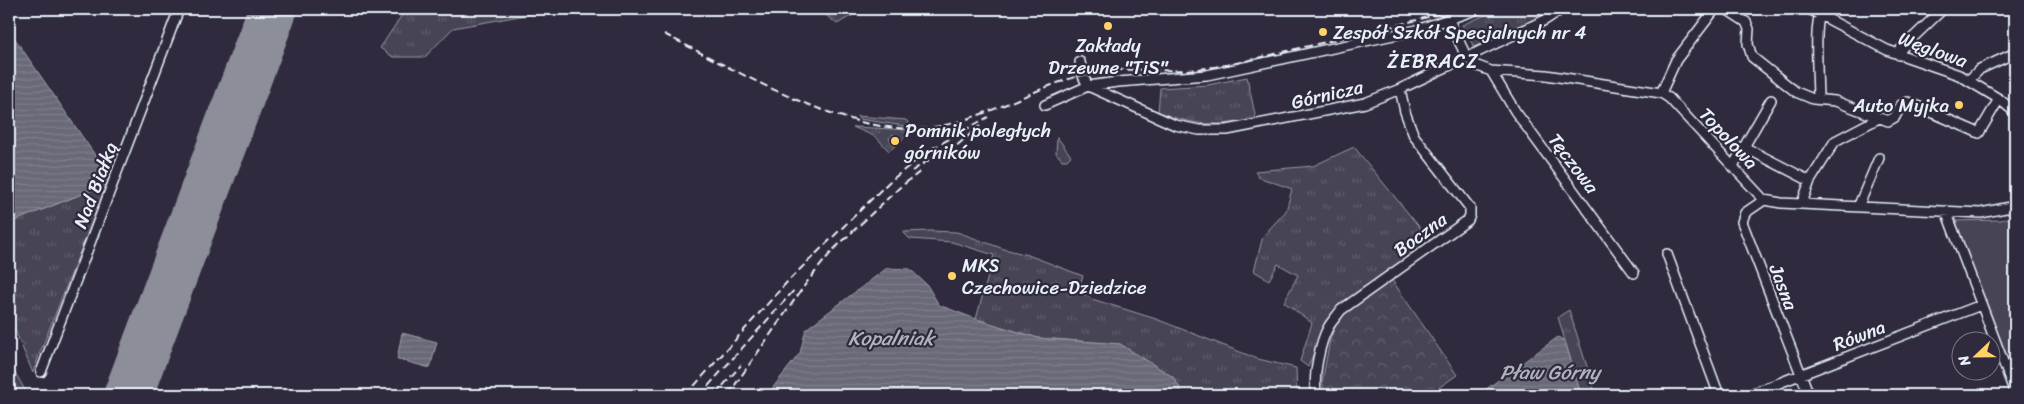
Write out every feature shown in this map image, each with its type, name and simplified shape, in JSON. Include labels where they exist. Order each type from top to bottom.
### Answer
[{"type":"street","name":"Nad Białką","points":[[41,372],[179,9]]},
{"type":"street","points":[[1045,105],[1088,86],[1207,75],[1417,30],[1478,9]]},
{"type":"street","name":"Górnicza","points":[[1088,86],[1175,125],[1199,130],[1227,130],[1288,120],[1365,103],[1400,89],[1545,20],[1562,9]]},
{"type":"street","points":[[1448,20],[1466,56],[1475,65],[1491,71],[1546,74],[1661,92],[1676,60],[1715,9]]},
{"type":"street","points":[[1726,9],[1746,22],[1749,29],[1748,44],[1752,57],[1796,92],[1818,99],[1835,101],[1888,121],[1892,121],[1901,105],[1908,102],[1979,133],[1998,99]]},
{"type":"street","name":"Węglowa","points":[[1810,9],[1874,44],[1899,55],[1950,71],[1969,80],[2015,112]]},
{"type":"street","points":[[1899,55],[1901,49],[1943,9]]},
{"type":"street","points":[[1818,99],[1818,19],[1820,15]]},
{"type":"street","points":[[1969,80],[1980,69],[2015,53]]},
{"type":"street","points":[[1080,62],[1083,76],[1088,86]]},
{"type":"street","name":"Tęczowa","points":[[1491,71],[1515,111],[1634,273]]},
{"type":"street","name":"Boczna","points":[[1317,395],[1316,376],[1320,351],[1328,327],[1341,310],[1468,220],[1470,214],[1470,208],[1414,136],[1405,112],[1400,89]]},
{"type":"street","name":"Topolowa","points":[[1661,92],[1669,98],[1764,200]]},
{"type":"street","points":[[1732,166],[1771,100]]},
{"type":"street","points":[[1802,203],[1810,181],[1835,141],[1879,118]]},
{"type":"street","points":[[1744,147],[1810,181]]},
{"type":"street","points":[[1858,207],[1879,158]]},
{"type":"street","points":[[1764,200],[1781,203],[1981,213],[2015,206]]},
{"type":"street","name":"Jasna","points":[[1764,200],[1745,214],[1742,222],[1809,395]]},
{"type":"street","points":[[1946,211],[2015,393]]},
{"type":"street","points":[[1668,254],[1719,395]]},
{"type":"street","name":"Równa","points":[[1748,395],[1981,305]]},
{"type":"green space","points":[[406,9],[559,9],[453,28],[425,57],[393,57],[380,48]]},
{"type":"green space","points":[[818,9],[863,9],[837,24]]},
{"type":"green space","points":[[1499,9],[1551,9],[1533,20],[1474,47],[1462,25]]},
{"type":"green space","points":[[1247,77],[1256,119],[1206,124],[1158,112],[1160,88],[1208,85]]},
{"type":"green space","points":[[857,116],[906,120],[911,127],[859,119]]},
{"type":"green space","points":[[853,127],[911,130],[901,141],[893,134],[889,139],[895,146],[889,151],[876,137]]},
{"type":"green space","points":[[1057,137],[1071,156],[1067,160],[1062,160],[1056,153]]},
{"type":"green space","points":[[1354,147],[1430,240],[1329,317],[1308,367],[1300,361],[1312,323],[1284,302],[1298,275],[1278,264],[1269,280],[1254,271],[1263,236],[1286,211],[1292,189],[1258,177],[1255,171],[1313,166]]},
{"type":"green space","points":[[107,184],[33,373],[9,316],[9,223]]},
{"type":"green space","points":[[2015,215],[2015,381],[2002,347],[2002,332],[1996,332],[1953,221],[2001,220]]},
{"type":"green space","points":[[903,232],[957,232],[1004,249],[1028,255],[1083,276],[1077,291],[1092,299],[1156,319],[1258,359],[1296,368],[1297,395],[1184,395],[1173,377],[1120,344],[1038,338],[976,319],[994,255],[952,242],[910,239]]},
{"type":"green space","points":[[1392,280],[1457,375],[1428,395],[1326,395],[1322,382],[1330,340],[1339,317]]},
{"type":"green space","points":[[1569,310],[1596,395],[1581,395],[1558,317]]},
{"type":"green space","points":[[9,362],[25,390],[25,395],[9,395]]},
{"type":"water","points":[[9,30],[110,177],[107,184],[9,223]]},
{"type":"water","name":"Kopalniak","points":[[887,268],[910,269],[927,285],[939,305],[976,319],[1038,338],[1120,344],[1173,377],[1184,395],[767,395],[800,353],[806,329]]},
{"type":"water","points":[[402,333],[437,342],[430,368],[397,359]]},
{"type":"water","name":"Pław Górny","points":[[1558,337],[1565,341],[1581,395],[1478,395]]},
{"type":"runway","points":[[128,395],[273,9]]},
{"type":"railway","points":[[664,34],[808,105],[868,124],[897,128],[923,128],[948,124],[972,117],[1043,88],[1091,73],[1118,70],[1186,70],[1227,65],[1399,25],[1453,9]]},
{"type":"railway","points":[[686,395],[788,281],[889,182],[928,151],[988,117]]},
{"type":"railway","points":[[948,153],[980,126]]},
{"type":"railway","points":[[912,171],[952,145]]},
{"type":"railway","points":[[728,395],[807,282],[833,250],[899,188],[921,171]]},
{"type":"railway","points":[[700,395],[796,288]]},
{"type":"railway","points":[[715,395],[741,365]]},
{"type":"place","name":"Zakłady Drzewne \"TiS\"","points":[[1108,26]]},
{"type":"place","name":"Zespół Szkół Specjalnych nr 4","points":[[1323,32]]},
{"type":"place","name":"Auto Myjka","points":[[1959,105]]},
{"type":"place","name":"Pomnik poległych górników","points":[[895,141]]},
{"type":"place","name":"MKS Czechowice-Dziedzice","points":[[952,276]]},
{"type":"district","name":"ŻEBRACZ","points":[[1433,61]]}]
